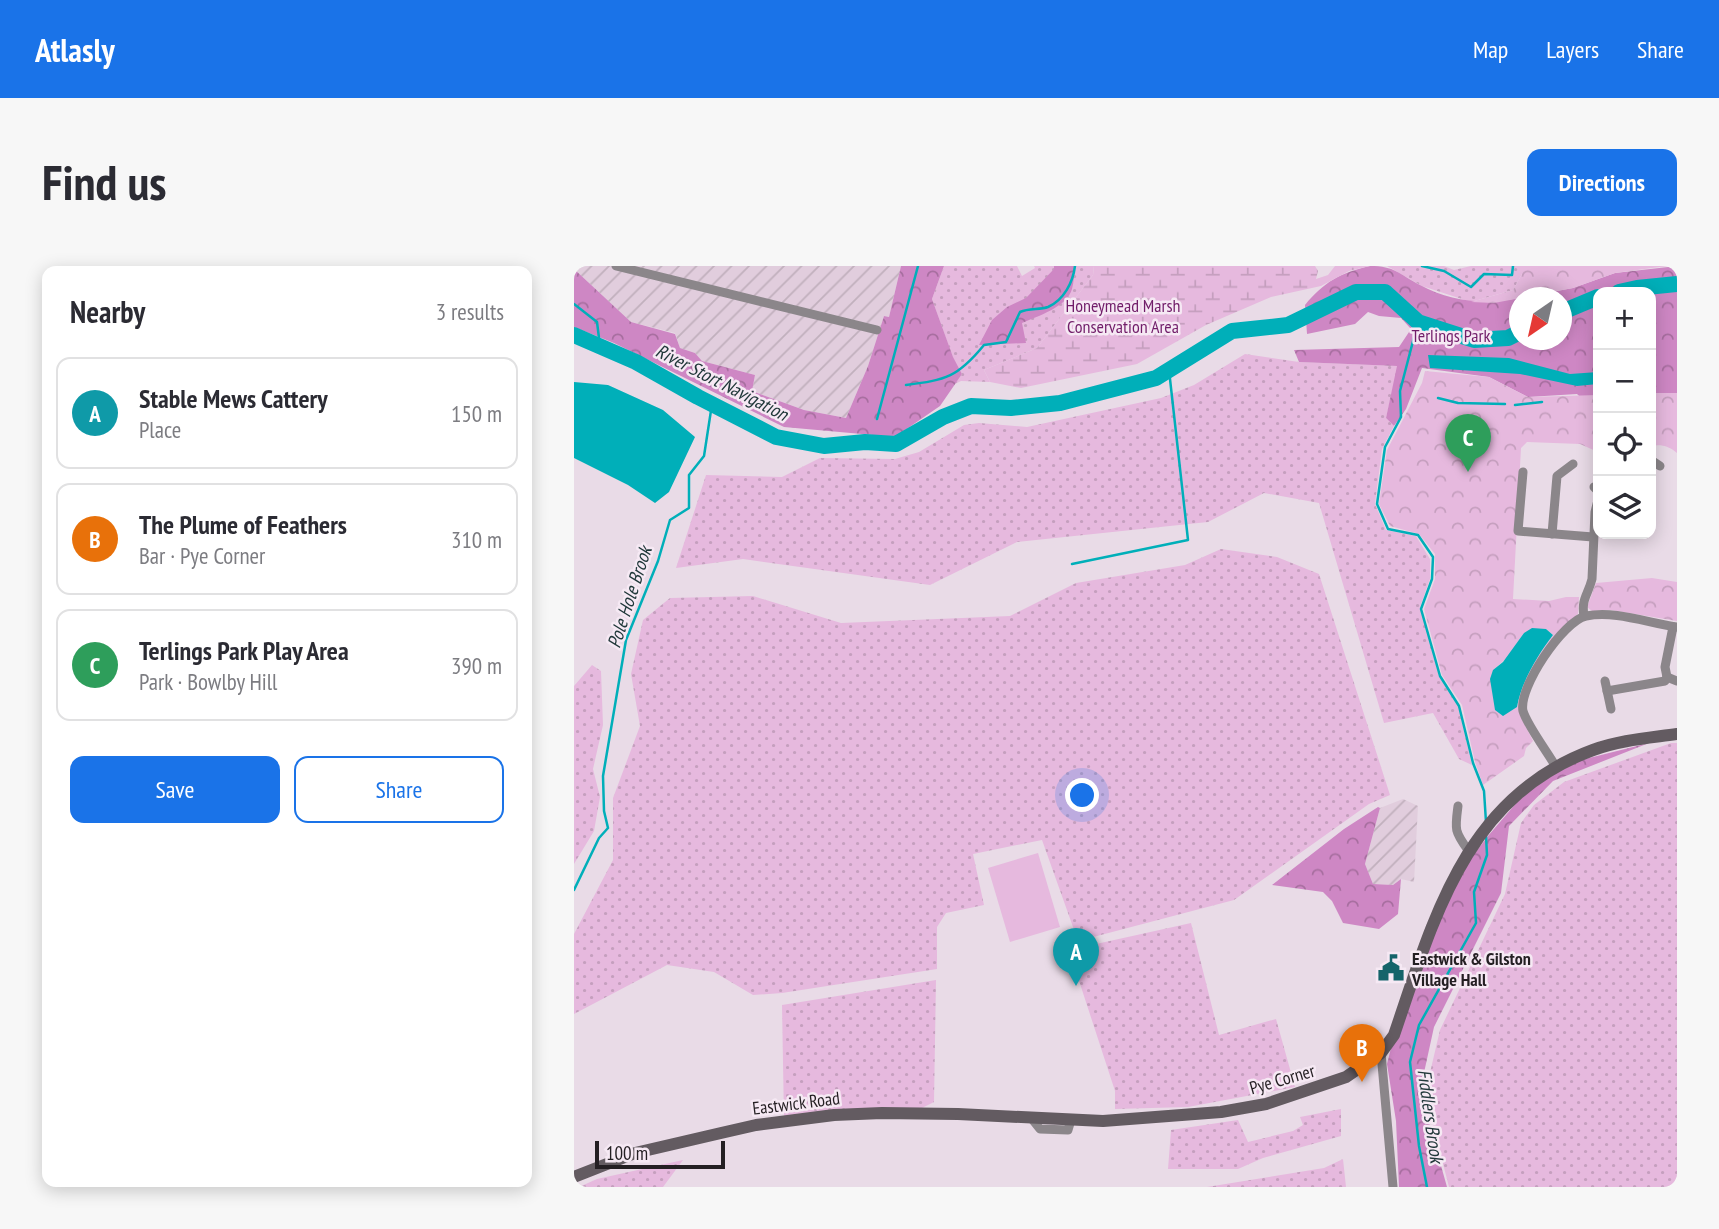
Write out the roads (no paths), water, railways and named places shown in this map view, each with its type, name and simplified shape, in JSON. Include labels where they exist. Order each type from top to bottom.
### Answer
[{"type":"street","points":[[618,266],[877,330]]},
{"type":"street","points":[[1656,463],[1660,466]]},
{"type":"street","points":[[1552,534],[1557,475],[1573,464]]},
{"type":"street","points":[[1523,472],[1518,531],[1593,537]]},
{"type":"street","points":[[1584,616],[1581,602],[1590,587],[1594,539]]},
{"type":"street","points":[[1667,677],[1665,667],[1675,627],[1613,615],[1584,616],[1576,619],[1557,637],[1537,670],[1524,699],[1525,715],[1556,767],[1619,743],[1677,734]]},
{"type":"street","points":[[1667,677],[1677,681]]},
{"type":"street","points":[[1607,691],[1665,681],[1667,677]]},
{"type":"street","points":[[1605,681],[1611,709]]},
{"type":"street","name":"Pye Corner","points":[[1031,1119],[1103,1121],[1221,1112],[1266,1104],[1346,1077],[1381,1053],[1394,1035],[1445,898],[1468,850],[1513,796],[1556,767]]},
{"type":"street","points":[[1458,806],[1455,828],[1468,850]]},
{"type":"street","points":[[1381,1053],[1393,1187]]},
{"type":"street","name":"Eastwick Road","points":[[574,1177],[635,1153],[791,1119],[882,1113],[1031,1119]]},
{"type":"water","points":[[1428,355],[1509,358],[1570,374],[1593,372],[1593,384],[1577,386],[1520,374],[1430,368]]},
{"type":"water","points":[[574,382],[608,385],[663,410],[695,437],[669,492],[655,503],[628,485],[574,458]]},
{"type":"water","points":[[1532,628],[1546,629],[1553,635],[1531,669],[1517,707],[1503,716],[1495,710],[1490,679],[1493,670],[1503,662],[1524,633]]},
{"type":"waterway","points":[[877,419],[918,266]]},
{"type":"waterway","points":[[906,385],[941,379],[966,364],[984,345],[1006,342],[1020,312],[1048,307],[1063,295],[1070,284],[1075,266]]},
{"type":"waterway","points":[[1422,266],[1444,271],[1471,287],[1484,274],[1512,275],[1513,266]]},
{"type":"waterway","name":"River Stort Navigation","points":[[1647,287],[1677,284]]},
{"type":"waterway","name":"River Stort Navigation","points":[[574,335],[636,362],[776,437],[824,446],[865,442],[896,444],[943,417],[971,406],[1011,408],[1060,403],[1156,378],[1232,331],[1288,325],[1356,292],[1385,292],[1418,322],[1474,340],[1509,338]]},
{"type":"waterway","name":"River Stort Navigation","points":[[1572,308],[1593,299]]},
{"type":"waterway","points":[[574,304],[597,322],[600,346]]},
{"type":"waterway","name":"Fiddlers Brook","points":[[1418,322],[1400,391],[1401,417],[1385,447],[1377,504],[1388,529],[1418,535],[1433,557],[1432,579],[1421,609],[1440,676],[1459,706],[1473,763],[1484,791],[1486,822]]},
{"type":"waterway","points":[[1072,564],[1188,540],[1169,370]]},
{"type":"waterway","points":[[1438,398],[1458,403],[1505,404]]},
{"type":"waterway","points":[[1515,405],[1542,402]]},
{"type":"waterway","name":"Pole Hole Brook","points":[[574,890],[599,838],[608,828],[604,811],[603,776],[626,640],[658,561],[670,520],[689,508],[689,475],[704,456],[712,404]]},
{"type":"waterway","name":"Fiddlers Brook","points":[[1427,1187],[1419,1146],[1410,1062],[1419,1025],[1476,923],[1474,892],[1487,855],[1486,836]]},
{"type":"place","name":"Terlings Park Play Area","points":[[1468,472]]},
{"type":"place","name":"Eastwick & Gilston Village Hall","points":[[1391,968]]},
{"type":"place","name":"Stable Mews Cattery","points":[[1076,986]]},
{"type":"place","name":"The Plume of Feathers","points":[[1362,1082]]},
{"type":"park label","name":"Honeymead Marsh Conservation Area","points":[[1123,315]]},
{"type":"park label","name":"Terlings Park","points":[[1451,335]]}]
